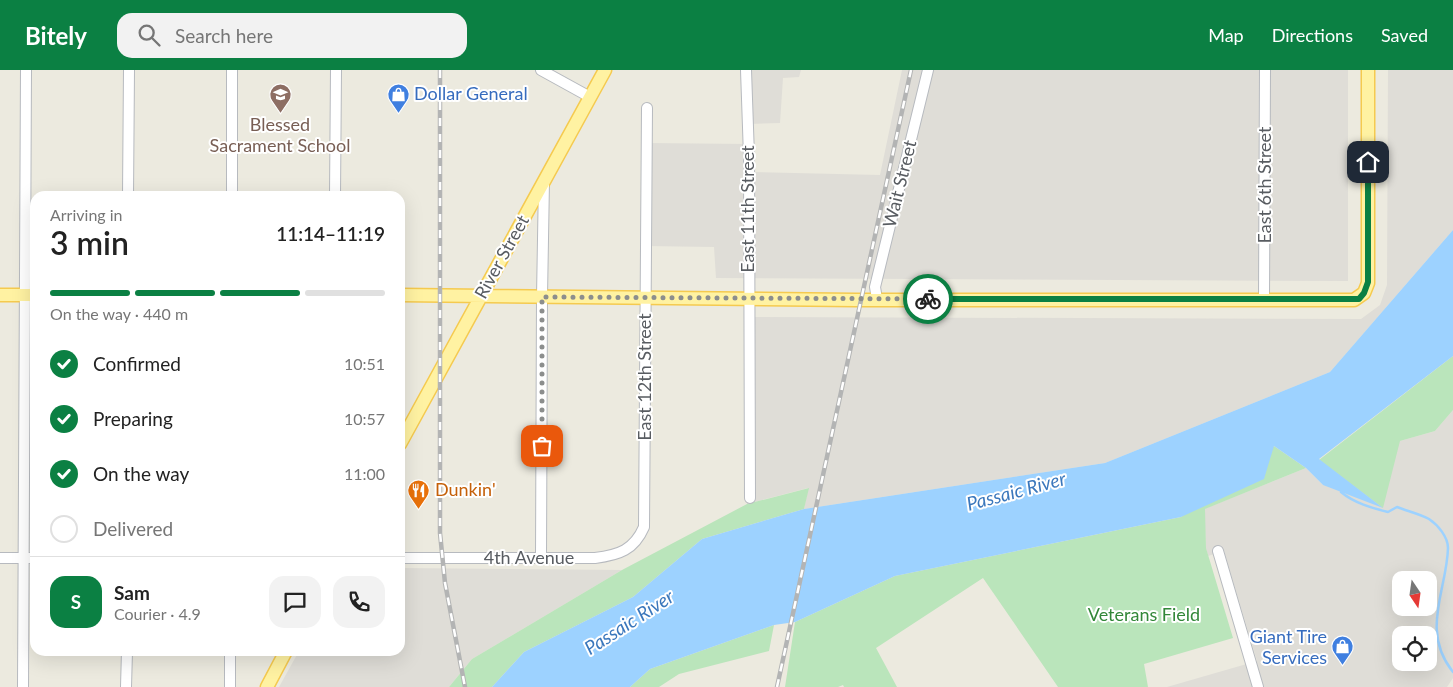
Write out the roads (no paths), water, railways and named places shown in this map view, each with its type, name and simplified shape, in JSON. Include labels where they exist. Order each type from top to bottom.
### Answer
[{"type":"main road","name":"River Street","points":[[405,435],[604,70]]},
{"type":"main road","points":[[405,295],[646,298],[1354,300],[1361,298],[1366,290],[1368,70]]},
{"type":"main road","points":[[0,295],[30,295]]},
{"type":"main road","points":[[267,687],[283,656]]},
{"type":"street","points":[[23,687],[30,295],[26,70]]},
{"type":"street","points":[[128,191],[129,70]]},
{"type":"street","points":[[232,70],[232,191]]},
{"type":"street","points":[[335,191],[336,70]]},
{"type":"street","points":[[541,70],[590,97]]},
{"type":"street","name":"East 11th Street","points":[[746,70],[749,156],[750,498]]},
{"type":"street","name":"Wait Street","points":[[877,299],[875,287],[928,70]]},
{"type":"street","name":"East 6th Street","points":[[1264,300],[1265,70]]},
{"type":"street","name":"East 12th Street","points":[[644,527],[647,108]]},
{"type":"street","points":[[541,558],[544,180]]},
{"type":"street","name":"4th Avenue","points":[[405,558],[595,558],[616,555],[634,543],[644,527]]},
{"type":"street","points":[[1218,551],[1258,687]]},
{"type":"street","points":[[0,558],[30,558]]},
{"type":"street","points":[[126,687],[127,656]]},
{"type":"street","points":[[230,656],[230,687]]},
{"type":"water","name":"Passaic River","points":[[1453,230],[1453,356],[1319,459],[1383,508],[1323,485],[1306,468],[1274,446],[1264,479],[1181,517],[895,576],[795,622],[774,625],[650,669],[630,687],[492,687],[524,652],[633,597],[702,539],[804,509],[1105,463],[1330,372]]},
{"type":"waterway","points":[[1341,492],[1357,502],[1376,509],[1388,512],[1397,507],[1422,516],[1429,519],[1439,528],[1444,536],[1448,544],[1447,564],[1438,610],[1437,626],[1438,641],[1443,657],[1453,672]]},
{"type":"railway","points":[[440,70],[440,533],[445,583],[465,687]]},
{"type":"railway","points":[[777,687],[911,70]]},
{"type":"place","name":"Dollar General","points":[[398,113]]},
{"type":"place","name":"Blessed Sacrament School","points":[[280,114]]},
{"type":"place","name":"Dunkin'","points":[[419,509]]},
{"type":"place","name":"Giant Tire Services","points":[[1343,666]]},
{"type":"park label","name":"Veterans Field","points":[[1144,615]]}]
